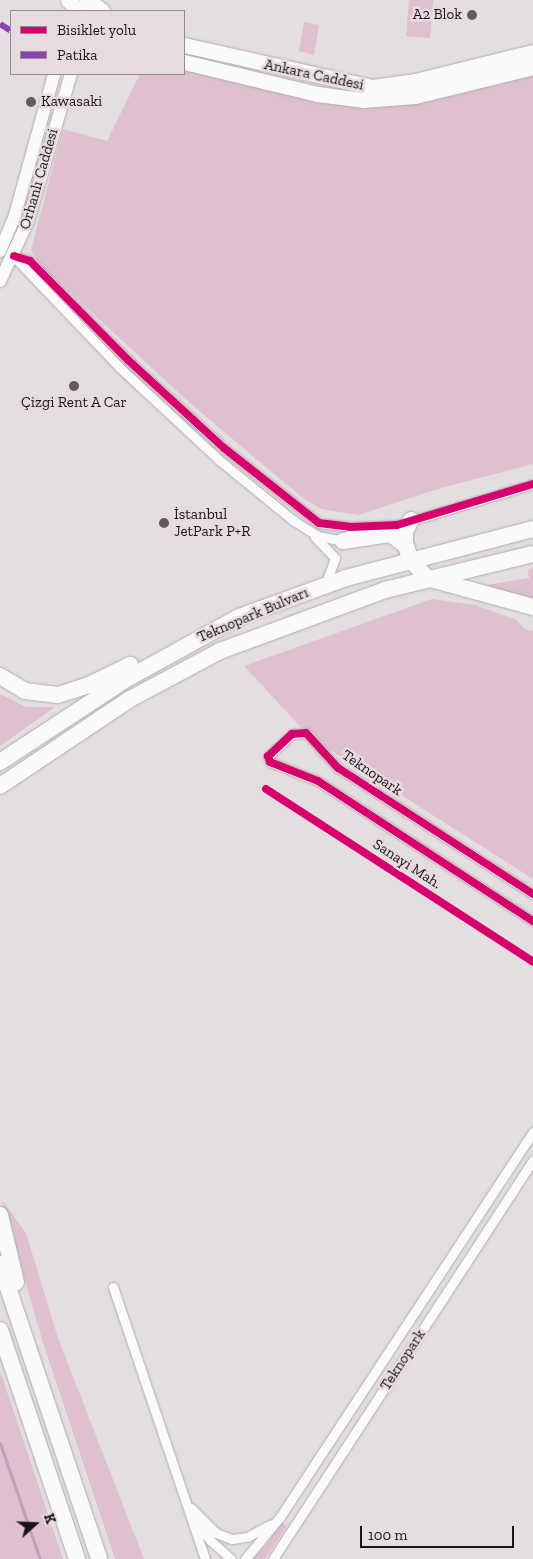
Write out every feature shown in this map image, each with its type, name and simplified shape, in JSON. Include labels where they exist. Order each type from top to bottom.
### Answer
[{"type":"highway","points":[[408,553],[405,531],[411,520]]},
{"type":"highway","name":"Teknopark Bulvarı","points":[[0,762],[83,705],[194,639],[255,611],[408,553],[533,529]]},
{"type":"highway","points":[[342,541],[392,534],[427,578],[533,606]]},
{"type":"highway","name":"Teknopark Bulvarı","points":[[0,786],[130,699],[220,652],[321,612],[427,578],[533,554]]},
{"type":"highway","points":[[0,676],[25,691],[58,695],[89,685],[163,649],[194,639]]},
{"type":"highway","points":[[0,794],[48,753]]},
{"type":"highway","points":[[0,1215],[29,1348]]},
{"type":"highway","points":[[0,1264],[99,1559]]},
{"type":"highway","points":[[0,1330],[77,1559]]},
{"type":"highway","points":[[0,1337],[12,1366]]},
{"type":"main road","points":[[68,0],[79,10]]},
{"type":"main road","points":[[87,0],[100,10]]},
{"type":"main road","name":"Ankara Caddesi","points":[[185,45],[372,87],[415,81],[533,52]]},
{"type":"main road","name":"Ankara Caddesi","points":[[185,62],[317,94],[363,100],[415,96],[533,67]]},
{"type":"street","name":"Orhanlı Caddesi","points":[[1,244],[54,75]]},
{"type":"street","name":"Orhanlı Caddesi","points":[[0,281],[14,256],[28,221],[71,75]]},
{"type":"street","points":[[1,244],[119,367],[218,460],[326,546],[335,558],[325,585]]},
{"type":"street","points":[[14,256],[30,261],[128,360],[224,448],[319,523],[350,527],[397,525],[533,484]]},
{"type":"street","points":[[119,367],[128,360]]},
{"type":"street","points":[[218,460],[224,448]]},
{"type":"street","points":[[305,528],[318,536],[342,541]]},
{"type":"street","name":"Teknopark","points":[[533,894],[338,768],[306,732],[292,734],[268,756],[270,762],[318,781],[533,921]]},
{"type":"street","name":"Teknopark","points":[[246,1559],[280,1517],[533,1132]]},
{"type":"street","name":"Teknopark","points":[[273,1559],[533,1160]]},
{"type":"street","name":"Teknopark","points":[[112,1287],[205,1559]]},
{"type":"street","name":"Teknopark","points":[[186,1500],[209,1527],[232,1539],[261,1532],[280,1517]]},
{"type":"street","name":"Teknopark","points":[[186,1500],[200,1527],[231,1559]]},
{"type":"shaded area","points":[[409,0],[433,0],[430,38],[406,36]]},
{"type":"shaded area","points":[[304,22],[319,25],[314,55],[299,51]]},
{"type":"shaded area","points":[[185,67],[366,107],[425,101],[533,75],[533,464],[441,488],[359,515],[321,509],[304,499],[191,404],[39,264],[31,250],[63,129],[107,141],[140,75],[185,75]]},
{"type":"shaded area","points":[[533,568],[533,602],[486,585],[529,578],[528,570]]},
{"type":"shaded area","points":[[432,599],[475,605],[517,620],[523,628],[533,631],[533,879],[310,737],[244,666]]},
{"type":"shaded area","points":[[0,694],[26,707],[55,707],[0,746]]},
{"type":"shaded area","points":[[2,1200],[26,1233],[58,1338],[144,1559],[115,1559],[43,1343]]},
{"type":"shaded area","points":[[0,1371],[63,1559],[0,1559]]},
{"type":"shaded area","points":[[282,1523],[287,1526],[265,1559],[252,1559],[263,1549]]},
{"type":"waterway","points":[[0,1443],[40,1559]]},
{"type":"marked path","points":[[0,24],[10,30]]},
{"type":"cycle path","points":[[14,256],[30,261],[128,360],[224,448],[319,523],[350,527],[397,525],[533,484]]},
{"type":"cycle path","points":[[533,894],[338,768],[306,733],[292,734],[268,756],[270,762],[318,781],[533,921]]},
{"type":"cycle path","name":"Sanayi Mah.","points":[[266,789],[533,962]]},
{"type":"place","name":"A2 Blok","points":[[472,15]]},
{"type":"place","name":"Kawasaki","points":[[31,102]]},
{"type":"place","name":"Çizgi Rent A Car","points":[[74,386]]},
{"type":"place","name":"İstanbul JetPark P+R","points":[[164,523]]}]
